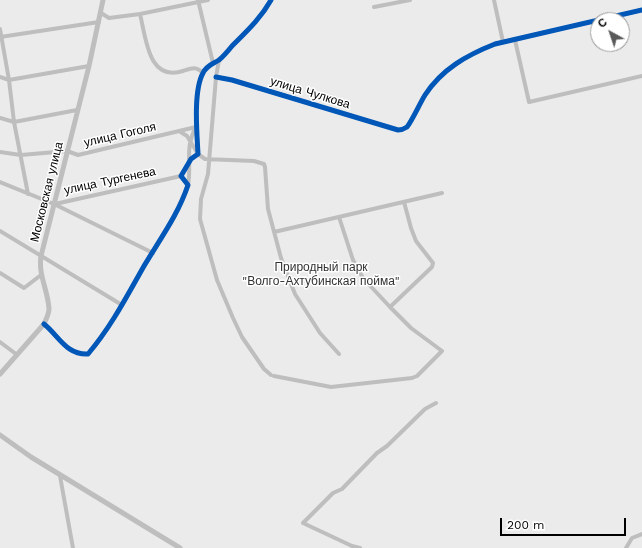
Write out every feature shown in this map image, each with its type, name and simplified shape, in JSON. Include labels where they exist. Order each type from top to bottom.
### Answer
[{"type":"street","name":"Московская улица","points":[[44,324],[48,316],[49,309],[39,266],[40,256],[89,66],[103,0]]},
{"type":"street","points":[[101,14],[109,18],[140,14],[208,0]]},
{"type":"street","points":[[198,154],[196,127],[198,88],[203,73],[208,66],[219,60],[252,27],[265,12],[271,0]]},
{"type":"street","points":[[374,8],[410,0]]},
{"type":"street","points":[[494,0],[502,42],[642,10]]},
{"type":"street","points":[[198,1],[213,63]]},
{"type":"street","points":[[140,14],[151,56],[158,68],[168,72],[176,72],[194,67],[198,68],[203,73]]},
{"type":"street","points":[[1,37],[99,22]]},
{"type":"street","points":[[0,29],[9,80],[14,122],[28,194]]},
{"type":"street","points":[[515,40],[530,102],[642,76]]},
{"type":"street","name":"улица Чулкова","points":[[216,77],[232,80],[398,130],[406,128],[429,88],[452,66],[477,51],[502,42]]},
{"type":"street","points":[[219,60],[216,77],[210,159],[208,174],[201,199],[200,220],[217,280],[242,337],[264,369],[273,376],[331,387],[412,378],[417,376],[442,351],[408,325],[390,308],[363,278],[353,260],[339,217]]},
{"type":"street","points":[[0,77],[9,80],[89,66]]},
{"type":"street","points":[[0,118],[14,122],[77,110]]},
{"type":"street","points":[[0,374],[16,354],[44,324],[69,350],[82,354],[88,354],[109,327],[177,213],[188,185],[190,170],[188,163],[190,140],[196,127]]},
{"type":"street","name":"улица Гоголя","points":[[0,152],[21,155],[68,151],[78,155],[196,127]]},
{"type":"street","points":[[179,131],[187,136],[198,154],[205,159],[254,161],[264,164],[266,167],[268,208],[281,258],[295,294],[320,332],[340,354]]},
{"type":"street","points":[[188,185],[181,176],[191,159],[198,154]]},
{"type":"street","name":"улица Тургенева","points":[[0,182],[54,204],[181,176]]},
{"type":"street","points":[[274,232],[442,193]]},
{"type":"street","points":[[390,308],[432,267],[433,263],[416,241],[404,202]]},
{"type":"street","points":[[54,204],[152,253]]},
{"type":"street","points":[[0,230],[40,256],[122,305]]},
{"type":"street","points":[[0,273],[24,288],[41,275]]},
{"type":"street","points":[[0,342],[16,354]]},
{"type":"street","points":[[360,548],[352,546],[303,523],[333,492],[342,489],[377,453],[387,446],[425,409],[436,403]]},
{"type":"street","points":[[1,437],[60,476],[180,548]]},
{"type":"street","points":[[60,476],[73,548]]},
{"type":"street","points":[[626,548],[632,538],[642,534]]},
{"type":"green space","name":"Природный парк \"Волго-Ахтубинская пойма\"","points":[[0,0],[642,0],[642,548],[0,548]]},
{"type":"cycle path","points":[[44,324],[63,344],[80,353],[88,354],[104,333],[168,227],[184,196],[188,185],[181,176],[191,159],[198,154],[197,101],[198,90],[203,73],[208,66],[223,57],[258,19],[271,0]]},
{"type":"cycle path","points":[[216,77],[232,80],[401,130],[407,127],[425,95],[439,78],[447,70],[475,53],[495,44],[642,10]]}]
